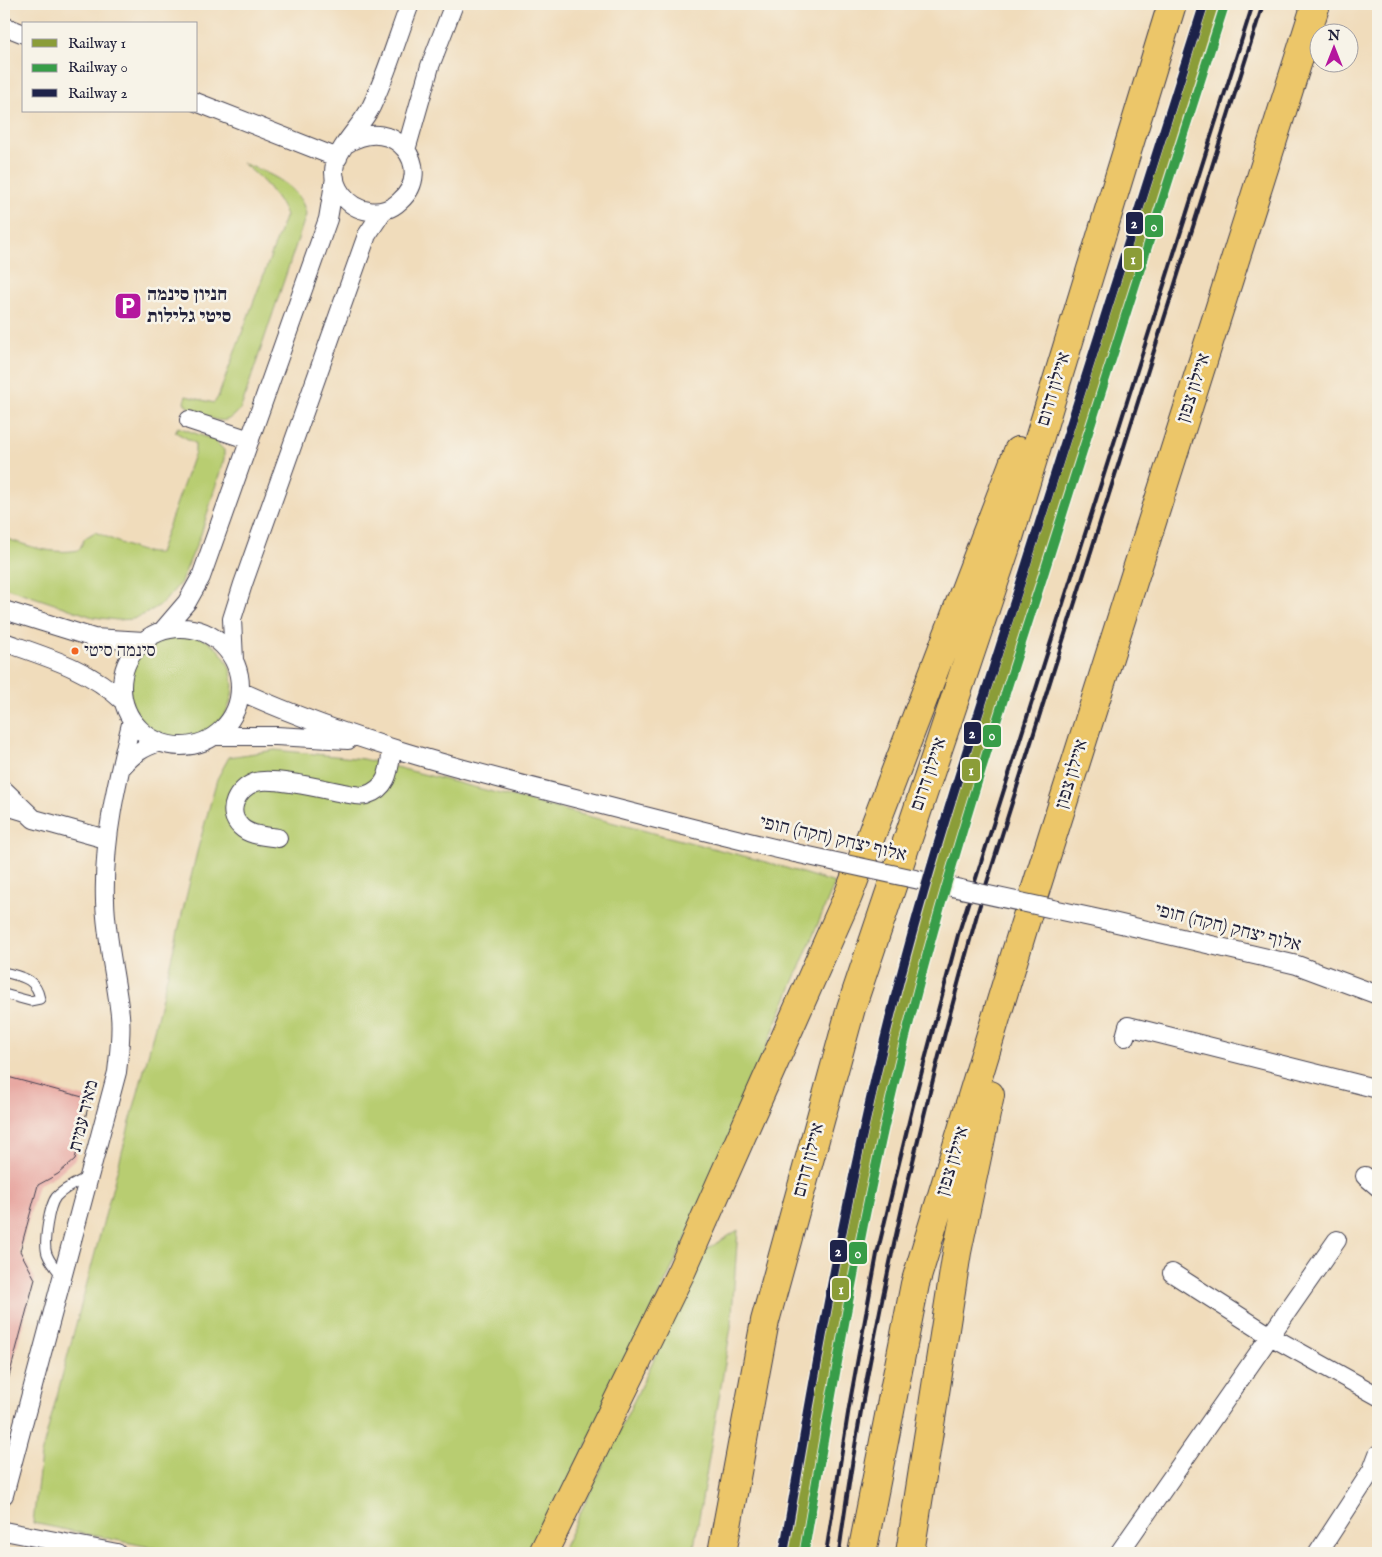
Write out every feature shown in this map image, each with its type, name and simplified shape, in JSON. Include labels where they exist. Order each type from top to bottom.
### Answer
[{"type":"highway","name":"איילון דרום","points":[[722,1553],[765,1321],[851,1008],[1007,544],[1172,4]]},
{"type":"highway","name":"איילון צפון","points":[[862,1553],[915,1284],[1023,929],[1316,4]]},
{"type":"highway","points":[[543,1553],[682,1270],[848,896],[1101,232]]},
{"type":"highway","points":[[910,1553],[957,1252],[1023,929]]},
{"type":"street","points":[[348,143],[359,136],[379,134],[397,140],[406,150],[413,171],[412,183],[401,201],[383,211],[367,235],[243,584],[232,619],[234,660],[239,675],[240,691],[232,716],[214,736],[197,744],[185,746],[160,742],[149,737],[132,720],[123,701],[121,687],[127,662],[144,641],[163,630],[187,602],[201,577],[328,219],[338,158],[371,108],[410,4]]},
{"type":"street","points":[[406,150],[430,66],[454,4]]},
{"type":"street","points":[[4,26],[22,33]]},
{"type":"street","points":[[198,103],[338,158]]},
{"type":"street","points":[[335,178],[339,190],[346,200],[363,210],[383,211]]},
{"type":"street","points":[[189,420],[250,440]]},
{"type":"street","points":[[4,610],[94,638],[144,641]]},
{"type":"street","points":[[163,630],[179,628],[196,629],[211,636],[224,646],[234,660]]},
{"type":"street","points":[[4,642],[68,664],[104,684],[123,701]]},
{"type":"street","name":"אלוף יצחק (חקה) חופי","points":[[240,691],[289,713],[366,741],[450,767],[795,853],[1104,920],[1297,965],[1378,995]]},
{"type":"street","name":"מאיר עמית","points":[[4,1495],[9,1468],[64,1277],[115,1081],[121,1042],[120,1015],[106,919],[106,839],[119,770],[132,720]]},
{"type":"street","name":"אלוף יצחק (חקה) חופי","points":[[214,736],[276,736],[366,741]]},
{"type":"street","points":[[119,770],[130,756],[144,747],[160,742]]},
{"type":"street","points":[[278,838],[253,834],[241,827],[234,815],[235,800],[244,787],[259,781],[276,781],[364,796],[378,790],[387,780],[392,749]]},
{"type":"street","points":[[4,790],[34,819],[106,839]]},
{"type":"street","points":[[1125,1037],[1128,1026],[1378,1089]]},
{"type":"street","points":[[1119,1553],[1272,1337],[1337,1240]]},
{"type":"street","points":[[1172,1273],[1272,1337],[1378,1396]]},
{"type":"street","points":[[1318,1553],[1372,1470],[1378,1454]]},
{"type":"street","points":[[4,1531],[117,1553]]},
{"type":"lane","points":[[4,810],[34,819]]},
{"type":"lane","points":[[4,972],[31,980],[38,990],[40,999],[30,1001],[4,994]]},
{"type":"lane","points":[[64,1277],[52,1263],[45,1245],[52,1206],[56,1198],[63,1191],[91,1174]]},
{"type":"green space","points":[[242,163],[282,181],[298,195],[306,215],[241,408],[231,418],[216,420],[191,409],[184,402],[186,396],[214,403],[218,397],[286,215],[278,200],[267,186]]},
{"type":"green space","points":[[178,427],[214,440],[224,450],[224,459],[201,534],[181,582],[163,603],[133,619],[117,620],[93,617],[4,587],[4,538],[50,551],[69,551],[79,550],[85,538],[95,532],[144,552],[159,553],[195,452],[195,443],[175,432]]},
{"type":"green space","points":[[181,634],[201,638],[218,649],[229,666],[233,686],[229,706],[218,723],[201,734],[181,738],[161,734],[144,723],[133,706],[129,686],[133,666],[144,649],[161,638]]},
{"type":"green space","points":[[275,750],[364,759],[763,861],[835,883],[686,1239],[535,1553],[179,1553],[33,1523],[41,1455],[148,1055],[197,852],[217,779],[229,757]]},
{"type":"green space","points":[[738,1230],[731,1327],[693,1553],[561,1553],[706,1250]]},
{"type":"building","points":[[4,1076],[90,1099],[75,1159],[58,1174],[38,1185],[20,1251],[35,1279],[8,1380],[4,1380]]},
{"type":"railway","points":[[826,1553],[849,1407],[877,1254],[913,1105],[958,935],[1253,4]]},
{"type":"railway","points":[[839,1553],[851,1471],[880,1310],[897,1229],[956,990],[978,911],[1263,4]]},
{"type":"rail line","name":"2","points":[[784,1551],[821,1343],[862,1135],[909,945],[971,736],[1204,4]]},
{"type":"rail line","name":"1","points":[[794,1553],[857,1206],[888,1068],[919,945],[982,733],[1214,4]]},
{"type":"rail line","name":"0","points":[[804,1553],[867,1206],[898,1068],[929,946],[992,734],[1224,7]]},
{"type":"place","name":"חניון סינמה סיטי גלילות","points":[[128,306]]},
{"type":"place","name":"סינמה סיטי","points":[[75,651]]}]
